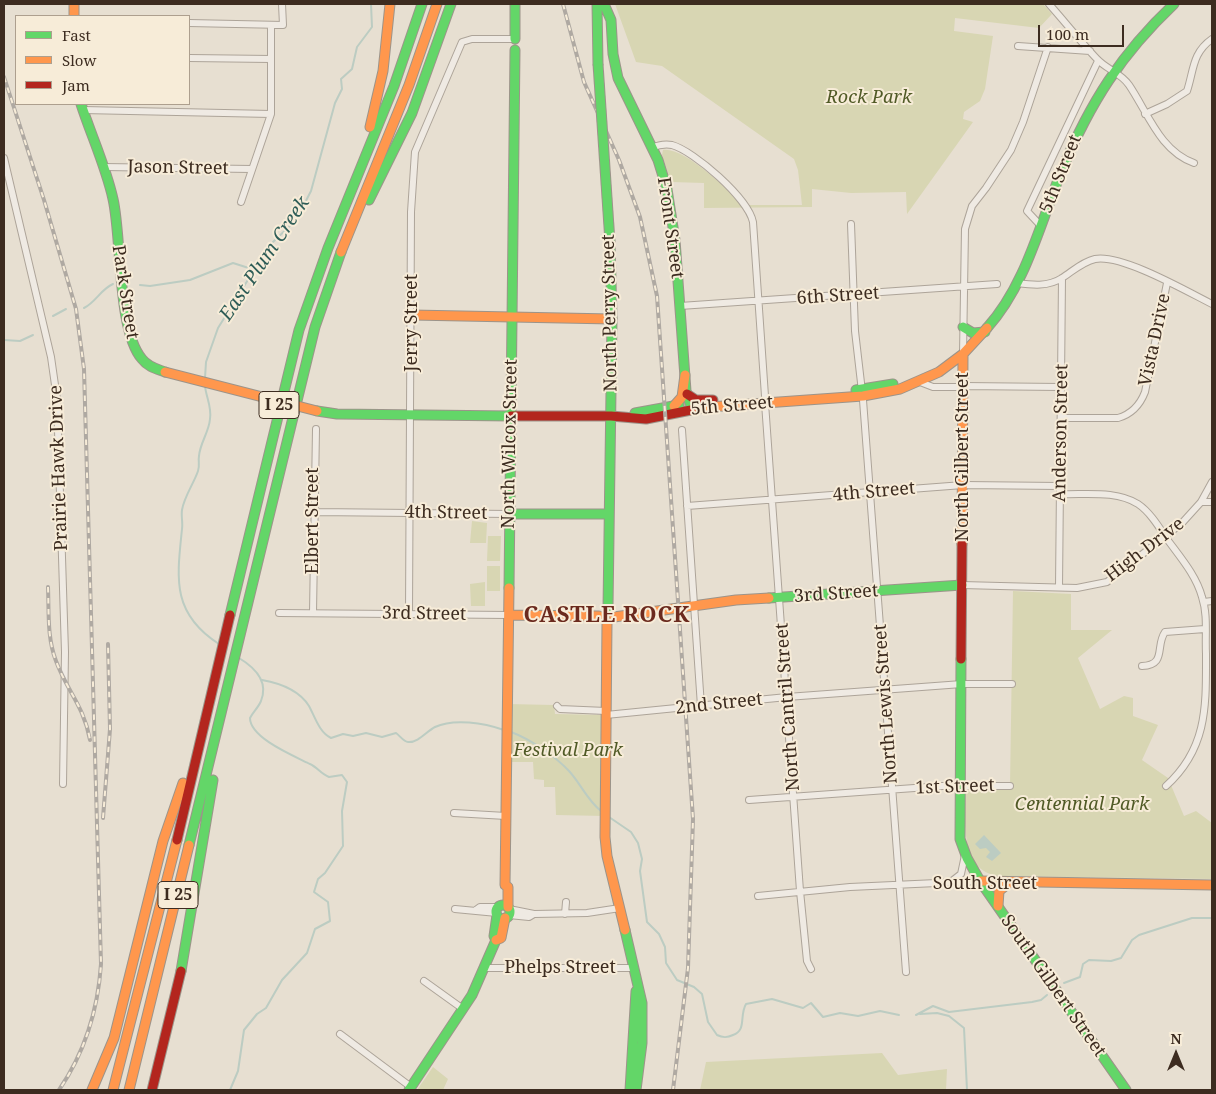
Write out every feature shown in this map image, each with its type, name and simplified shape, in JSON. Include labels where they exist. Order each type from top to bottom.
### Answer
[{"type":"main road","points":[[349,193],[381,84],[390,4]]},
{"type":"main road","name":"I 25","points":[[113,1090],[288,370],[310,294],[390,94],[422,4]]},
{"type":"main road","name":"I 25","points":[[129,1090],[225,700],[306,356],[340,254],[417,64],[437,4]]},
{"type":"main road","points":[[340,254],[401,137],[422,89],[451,4]]},
{"type":"main road","name":"North Wilcox Street","points":[[503,911],[508,887],[505,885],[506,746],[515,4]]},
{"type":"main road","points":[[597,4],[597,19]]},
{"type":"main road","name":"Front Street","points":[[604,4],[611,20],[612,45]]},
{"type":"main road","name":"5th Street","points":[[317,411],[338,414],[611,416],[646,419],[711,404],[888,392],[920,382],[943,370],[963,354],[985,332],[1003,309],[1017,282],[1083,120],[1113,69],[1148,26],[1174,4]]},
{"type":"main road","name":"Front Street","points":[[597,19],[608,29],[621,85],[662,169],[669,196],[686,391],[690,403]]},
{"type":"main road","name":"North Perry Street","points":[[597,19],[598,64],[610,242],[612,319],[608,608]]},
{"type":"main road","name":"Park Street","points":[[82,107],[113,199],[118,253],[131,341],[142,360],[165,372],[317,411]]},
{"type":"main road","points":[[412,315],[612,319]]},
{"type":"main road","points":[[963,327],[973,333],[985,332]]},
{"type":"main road","name":"5th Street","points":[[863,393],[909,379],[963,354]]},
{"type":"main road","name":"North Gilbert Street","points":[[963,354],[962,684],[959,828],[965,855],[980,881]]},
{"type":"main road","points":[[674,406],[682,397],[685,375]]},
{"type":"main road","points":[[686,391],[689,396],[696,400],[711,404]]},
{"type":"main road","points":[[690,403],[711,404]]},
{"type":"main road","name":"5th Street","points":[[611,416],[690,403]]},
{"type":"main road","name":"4th Street","points":[[510,514],[608,514]]},
{"type":"main road","name":"3rd Street","points":[[610,620],[694,605],[962,585]]},
{"type":"main road","points":[[610,620],[602,622],[599,616],[602,610],[608,608],[613,612],[610,620],[606,713],[604,837],[635,968],[643,1020],[636,1090]]},
{"type":"main road","name":"3rd Street","points":[[508,615],[599,616]]},
{"type":"main road","points":[[152,1090],[182,966],[225,700]]},
{"type":"main road","points":[[92,1090],[114,1038],[163,841],[203,725]]},
{"type":"main road","name":"South Street","points":[[980,881],[1212,885]]},
{"type":"main road","name":"South Gilbert Street","points":[[980,881],[1126,1090]]},
{"type":"main road","points":[[999,908],[997,898],[999,891],[1010,882]]},
{"type":"main road","points":[[410,1089],[463,1008],[486,968],[496,940],[501,938],[503,911]]},
{"type":"main road","points":[[630,1090],[635,1036],[635,968]]},
{"type":"street","points":[[190,23],[282,25],[282,4]]},
{"type":"street","points":[[1049,4],[1098,61],[1113,69],[1129,84],[1158,134],[1185,160],[1194,163]]},
{"type":"street","points":[[241,202],[271,114],[271,25]]},
{"type":"street","name":"Jerry Street","points":[[410,614],[411,212],[414,159],[418,141],[462,42],[472,39],[515,39]]},
{"type":"street","points":[[1145,114],[1167,104],[1187,91],[1196,56],[1202,46],[1212,39]]},
{"type":"street","points":[[1018,46],[1090,51]]},
{"type":"street","name":"North Gilbert Street","points":[[963,354],[965,229],[972,206],[1011,150],[1023,122],[1048,47]]},
{"type":"street","points":[[190,58],[271,59]]},
{"type":"street","points":[[1040,225],[1027,211],[1098,61]]},
{"type":"street","points":[[82,107],[271,114]]},
{"type":"street","name":"North Cantril Street","points":[[652,148],[668,145],[683,151],[715,174],[746,204],[753,222],[781,598],[800,891],[807,956],[811,970]]},
{"type":"street","name":"Prairie Hawk Drive","points":[[4,158],[51,357],[57,399],[65,652],[63,784]]},
{"type":"street","name":"Jason Street","points":[[103,168],[252,169]]},
{"type":"street","name":"North Lewis Street","points":[[851,224],[855,331],[863,393],[898,885],[906,972]]},
{"type":"street","points":[[1017,282],[1044,284],[1062,278],[1087,262],[1103,258],[1125,263],[1212,304]]},
{"type":"street","name":"Anderson Street","points":[[1059,587],[1062,278]]},
{"type":"street","name":"Vista Drive","points":[[1061,418],[1118,418],[1127,415],[1138,405],[1144,392],[1167,283]]},
{"type":"street","name":"6th Street","points":[[680,306],[997,284]]},
{"type":"street","points":[[920,382],[933,387],[1061,386]]},
{"type":"street","name":"Elbert Street","points":[[313,613],[316,429]]},
{"type":"street","points":[[682,430],[702,706]]},
{"type":"street","name":"High Drive","points":[[1059,587],[1077,588],[1107,582],[1182,523],[1201,502],[1212,482]]},
{"type":"street","name":"4th Street","points":[[688,506],[963,485],[1060,490],[1109,495],[1130,500],[1147,512],[1166,536],[1193,576],[1204,602],[1209,690],[1206,714],[1197,743],[1184,765],[1166,786]]},
{"type":"street","points":[[1201,502],[1212,502]]},
{"type":"street","name":"4th Street","points":[[314,512],[510,514]]},
{"type":"street","name":"3rd Street","points":[[962,585],[1059,587]]},
{"type":"street","points":[[1204,602],[1212,601]]},
{"type":"street","name":"3rd Street","points":[[279,613],[508,615]]},
{"type":"street","points":[[1142,666],[1151,665],[1156,661],[1165,632],[1206,629]]},
{"type":"street","name":"2nd Street","points":[[557,706],[560,709],[606,713],[962,684],[1012,684]]},
{"type":"street","name":"1st Street","points":[[749,800],[960,785],[1010,786]]},
{"type":"street","points":[[454,813],[506,816]]},
{"type":"street","points":[[950,882],[962,874],[965,855]]},
{"type":"street","name":"South Street","points":[[758,896],[800,891],[980,881]]},
{"type":"street","points":[[566,902],[566,914]]},
{"type":"street","points":[[455,909],[476,910],[480,907],[529,916],[534,914],[597,912],[620,908]]},
{"type":"street","name":"Phelps Street","points":[[486,968],[635,968]]},
{"type":"street","points":[[424,981],[463,1008]]},
{"type":"street","points":[[340,1034],[410,1089]]},
{"type":"green space","name":"Rock Park","points":[[615,4],[1043,4],[1052,14],[1039,28],[955,18],[954,31],[993,36],[985,89],[980,101],[964,112],[963,119],[973,122],[907,214],[906,192],[851,193],[812,189],[812,207],[704,208],[704,183],[671,182],[662,155],[663,150],[672,151],[694,162],[717,180],[742,205],[802,205],[798,170],[794,159],[662,66],[636,62]]},
{"type":"green space","points":[[472,521],[487,523],[486,543],[470,543]]},
{"type":"green space","points":[[488,536],[501,536],[500,561],[487,561]]},
{"type":"green space","points":[[487,566],[500,566],[500,591],[487,591]]},
{"type":"green space","points":[[485,582],[485,606],[471,606],[470,584]]},
{"type":"green space","name":"Centennial Park","points":[[1013,591],[1071,594],[1071,630],[1112,630],[1078,658],[1100,709],[1124,696],[1133,698],[1133,716],[1158,725],[1142,760],[1168,778],[1184,816],[1196,811],[1212,823],[1212,879],[1000,876],[986,872],[970,854],[965,826],[966,785],[1010,786]]},
{"type":"green space","name":"Festival Park","points":[[507,704],[554,705],[555,714],[606,715],[605,816],[556,815],[555,787],[544,787],[544,780],[534,779],[533,762],[506,762]]},
{"type":"green space","points":[[882,1053],[898,1075],[947,1069],[946,1090],[700,1090],[706,1062]]},
{"type":"green space","points":[[433,1067],[448,1079],[443,1090],[417,1090]]},
{"type":"shaded area","points":[[984,835],[1001,853],[992,861],[986,857],[990,852],[986,848],[980,849],[975,844]]},
{"type":"waterway","name":"East Plum Creek","points":[[205,378],[206,362],[218,328],[264,254],[273,242],[296,220],[311,191],[335,103],[342,89],[341,79],[352,69],[357,47],[372,27],[371,4]]},
{"type":"waterway","points":[[140,285],[150,286],[190,280],[233,263],[255,270]]},
{"type":"waterway","points":[[84,308],[113,284]]},
{"type":"waterway","points":[[53,316],[66,309]]},
{"type":"waterway","points":[[4,340],[20,341],[33,335]]},
{"type":"waterway","name":"East Plum Creek","points":[[205,386],[210,419],[200,451],[198,471],[182,510],[179,579],[185,607],[192,620],[203,632],[219,644]]},
{"type":"waterway","name":"East Plum Creek","points":[[230,1090],[238,1071],[244,1030],[257,1014],[266,1008],[282,980],[307,953],[315,929],[330,921],[328,902],[314,892],[318,879],[325,873],[343,846],[342,811],[347,782],[342,775],[326,776],[312,765],[274,745],[257,732],[250,718],[261,701],[263,694],[262,681],[255,670],[239,658]]},
{"type":"waterway","points":[[262,680],[282,685],[305,700],[320,728],[331,738],[343,734],[353,736],[366,733],[382,737],[396,733],[405,741],[412,742],[435,727],[460,722],[487,725],[504,730]]},
{"type":"waterway","points":[[511,732],[534,743],[563,765],[601,811]]},
{"type":"waterway","points":[[609,817],[631,832],[638,843],[642,859],[640,871],[647,922],[659,934],[665,947],[666,963],[677,980],[694,987],[702,994],[708,1022],[717,1035],[727,1037],[740,1030],[746,1004],[772,999],[803,1008],[811,1003],[823,1017],[840,1013],[858,1016],[880,1011],[899,1015]]},
{"type":"waterway","points":[[1064,983],[1080,977],[1083,964],[1089,960],[1111,961],[1121,958],[1132,940],[1139,935],[1192,918],[1212,918]]},
{"type":"waterway","points":[[916,1015],[933,1006],[949,1012],[1032,1002],[1041,1000],[1047,995]]},
{"type":"waterway","points":[[920,1014],[937,1013],[949,1016],[964,1028],[967,1090]]},
{"type":"railway","points":[[563,4],[584,82],[619,160],[640,217],[657,296],[693,819],[688,968],[673,1090]]},
{"type":"railway","points":[[4,77],[44,200],[76,309],[84,369],[101,964],[97,998],[89,1030],[76,1061],[59,1090]]},
{"type":"railway","points":[[48,587],[49,625],[53,652],[60,672],[80,708],[90,740]]},
{"type":"railway","points":[[103,818],[110,729],[108,644]]},
{"type":"traffic: fast","points":[[230,615],[299,330],[328,248],[394,86],[422,4]]},
{"type":"traffic: fast","points":[[369,200],[412,113],[451,4]]},
{"type":"traffic: fast","points":[[515,4],[515,39]]},
{"type":"traffic: fast","points":[[597,4],[598,64]]},
{"type":"traffic: fast","points":[[604,4],[611,20],[613,54],[618,78],[658,160],[667,189],[675,240],[686,391],[690,403],[705,407]]},
{"type":"traffic: fast","points":[[987,328],[1001,311],[1022,273],[1062,170],[1096,101],[1138,42],[1174,4]]},
{"type":"traffic: fast","points":[[509,588],[515,50]]},
{"type":"traffic: fast","points":[[598,64],[610,242]]},
{"type":"traffic: fast","points":[[81,105],[113,199],[121,283],[128,327],[134,345],[144,362],[165,372]]},
{"type":"traffic: fast","points":[[608,608],[612,319],[610,242]]},
{"type":"traffic: fast","points":[[189,845],[315,327],[341,252]]},
{"type":"traffic: fast","points":[[963,327],[973,333],[985,332]]},
{"type":"traffic: fast","points":[[856,390],[893,384]]},
{"type":"traffic: fast","points":[[635,413],[679,405]]},
{"type":"traffic: fast","points":[[317,411],[337,414],[511,416]]},
{"type":"traffic: fast","points":[[510,514],[608,514]]},
{"type":"traffic: fast","points":[[769,598],[962,585]]},
{"type":"traffic: fast","points":[[961,659],[960,839],[967,858],[980,881],[1126,1090]]},
{"type":"traffic: fast","points":[[181,971],[213,780]]},
{"type":"traffic: fast","points":[[503,905],[508,907],[510,912],[508,917],[503,919],[498,917],[496,912],[498,907],[503,905]]},
{"type":"traffic: fast","points":[[409,1090],[472,995],[496,940],[494,936],[497,915]]},
{"type":"traffic: fast","points":[[625,930],[642,1003],[642,1043],[636,1090]]},
{"type":"traffic: fast","points":[[630,1090],[636,991]]},
{"type":"traffic: slow","points":[[74,4],[74,15]]},
{"type":"traffic: slow","points":[[370,127],[383,71],[390,4]]},
{"type":"traffic: slow","points":[[341,252],[409,85],[437,4]]},
{"type":"traffic: slow","points":[[412,315],[612,319]]},
{"type":"traffic: slow","points":[[691,410],[709,407],[863,396],[900,389],[939,372],[963,354],[987,328]]},
{"type":"traffic: slow","points":[[962,544],[963,354]]},
{"type":"traffic: slow","points":[[165,372],[317,411]]},
{"type":"traffic: slow","points":[[674,406],[682,397],[685,375]]},
{"type":"traffic: slow","points":[[508,907],[508,887],[505,885],[509,588]]},
{"type":"traffic: slow","points":[[614,617],[736,600],[769,598]]},
{"type":"traffic: slow","points":[[509,615],[599,616]]},
{"type":"traffic: slow","points":[[607,623],[605,837],[607,856],[625,930]]},
{"type":"traffic: slow","points":[[92,1090],[114,1038],[163,841],[183,783]]},
{"type":"traffic: slow","points":[[113,1090],[177,840]]},
{"type":"traffic: slow","points":[[129,1090],[189,845]]},
{"type":"traffic: slow","points":[[980,881],[1212,885]]},
{"type":"traffic: slow","points":[[998,906],[999,891],[1010,882]]},
{"type":"traffic: slow","points":[[496,940],[501,938],[505,918]]},
{"type":"traffic: jam","points":[[687,394],[696,400],[713,400]]},
{"type":"traffic: jam","points":[[511,416],[611,416],[646,419],[691,410]]},
{"type":"traffic: jam","points":[[961,659],[962,544]]},
{"type":"traffic: jam","points":[[177,840],[230,615]]},
{"type":"traffic: jam","points":[[152,1090],[181,971]]},
{"type":"district","name":"CASTLE ROCK","points":[[607,616]]}]
